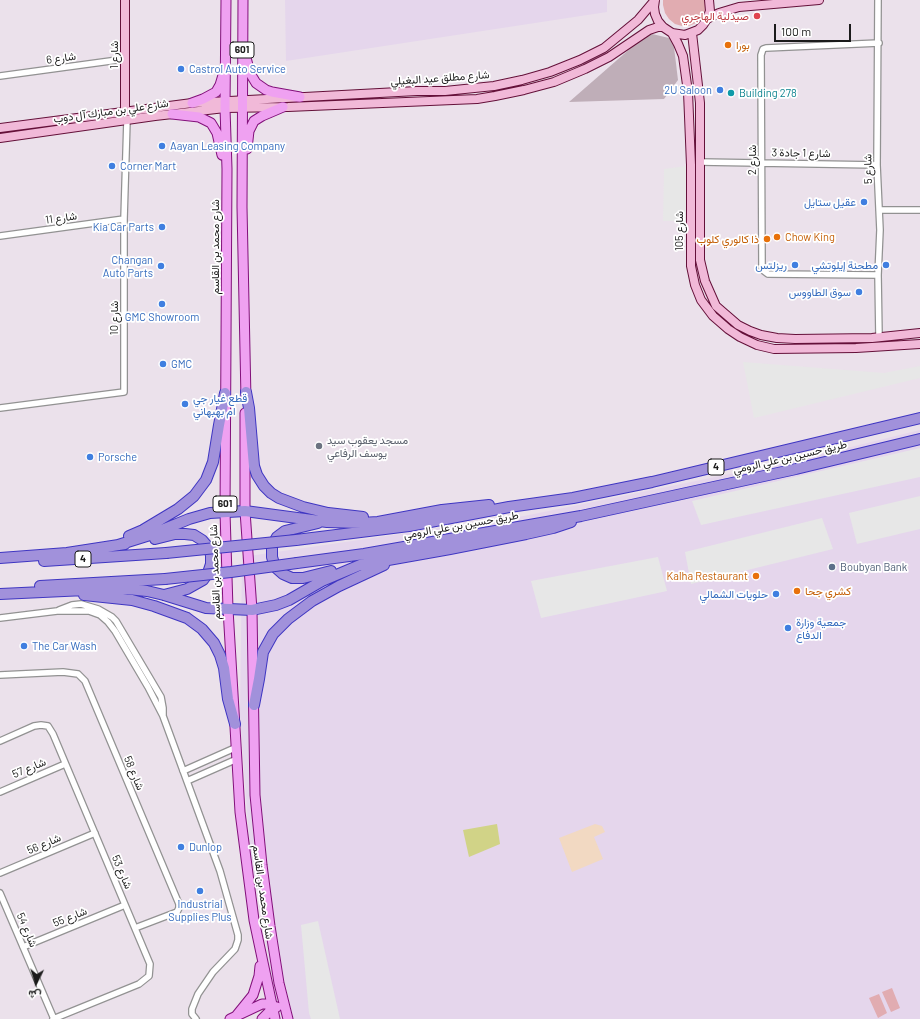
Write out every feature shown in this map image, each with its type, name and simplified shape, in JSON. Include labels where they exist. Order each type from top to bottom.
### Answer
[{"type":"highway","points":[[246,392],[249,408],[254,466],[259,479],[267,490],[279,498],[316,510],[341,515],[395,519]]},
{"type":"highway","points":[[67,553],[132,535],[170,514],[194,496],[206,480],[213,462],[225,394]]},
{"type":"highway","name":"طريق حسين بن علي الرومي","points":[[0,564],[166,553],[296,540],[409,526],[509,507],[573,498],[652,482],[920,418]]},
{"type":"highway","name":"طريق حسين بن علي الرومي","points":[[2,593],[231,572],[364,554],[581,516],[796,469],[920,439]]},
{"type":"highway","points":[[118,545],[150,535],[194,517],[210,513],[245,512],[328,522],[361,523],[395,519],[470,506],[496,505],[509,507]]},
{"type":"highway","points":[[328,522],[285,531],[277,537],[272,546],[272,557],[276,567],[283,574],[292,578],[303,578],[360,565],[548,530],[563,526],[581,516]]},
{"type":"highway","points":[[0,558],[67,553],[175,534],[194,535],[202,540],[208,547],[211,555],[211,564],[208,573],[203,580],[196,585],[164,595]]},
{"type":"highway","points":[[254,705],[263,652],[268,640],[277,629],[312,601],[344,583],[400,558]]},
{"type":"highway","points":[[2,593],[128,589],[164,595],[206,608],[252,610],[276,605],[289,600],[322,581],[360,565]]},
{"type":"highway","points":[[66,592],[143,603],[176,613],[197,625],[214,642],[220,655],[224,668],[229,703],[235,724]]},
{"type":"main road","name":"شارع محمد بن القاسم","points":[[226,0],[225,104],[227,169],[225,512],[228,609],[241,820],[254,920],[260,955],[275,1019]]},
{"type":"main road","name":"شارع محمد بن القاسم","points":[[243,0],[243,244],[246,392],[245,512],[252,610],[255,795],[262,866],[279,983],[288,1018]]},
{"type":"main road","points":[[242,43],[250,73],[256,83],[272,92],[300,97]]},
{"type":"main road","points":[[192,103],[216,92],[220,85],[226,62]]},
{"type":"main road","points":[[243,244],[249,131],[252,124],[257,119],[284,107]]},
{"type":"main road","points":[[172,114],[199,117],[215,127],[227,169]]},
{"type":"main road","points":[[233,1018],[247,1003],[256,986],[259,976],[260,955]]},
{"type":"main road","points":[[262,1019],[269,1012],[277,995],[279,983]]},
{"type":"main road","points":[[233,1018],[262,1004],[271,1005],[282,1010],[288,1018]]},
{"type":"street","name":"شارع 1","points":[[125,0],[125,111]]},
{"type":"street","points":[[655,0],[654,7],[658,21],[663,27],[672,33],[678,34],[692,33],[703,25],[710,11],[709,0]]},
{"type":"street","name":"شارع مطلق عيد البغيلي","points":[[242,104],[300,97],[462,89],[494,86],[522,80],[550,72],[580,60],[604,48],[638,20],[655,0]]},
{"type":"street","points":[[707,19],[719,13],[739,7],[819,0]]},
{"type":"street","name":"شارع 5","points":[[878,0],[879,43],[877,165],[879,210],[879,337]]},
{"type":"street","name":"شارع مطلق عيد البغيلي","points":[[225,104],[284,107],[477,99],[524,90],[554,82],[609,57],[649,30],[663,27]]},
{"type":"street","name":"شارع 105","points":[[672,33],[678,44],[687,77],[691,165],[691,266],[694,285],[701,300],[713,316],[740,337],[757,345],[780,349],[856,348],[920,344]]},
{"type":"street","name":"شارع 105","points":[[692,33],[700,103],[700,260],[705,281],[716,306],[738,325],[761,335],[777,338],[879,337],[920,333]]},
{"type":"street","name":"شارع 2","points":[[878,275],[768,274],[762,268],[761,55],[763,49],[769,47],[879,43]]},
{"type":"street","name":"شارع 6","points":[[0,76],[125,59]]},
{"type":"street","points":[[411,102],[412,96],[454,94],[462,89]]},
{"type":"street","name":"شارع علي بن مبارك آل دوب","points":[[0,128],[192,103],[225,104]]},
{"type":"street","name":"شارع علي بن مبارك آل دوب","points":[[0,138],[172,114],[225,104]]},
{"type":"street","name":"شارع 10","points":[[0,408],[124,392],[124,219],[127,120]]},
{"type":"street","name":"شارع 1 جادة 3","points":[[700,162],[877,165]]},
{"type":"street","points":[[879,210],[920,210]]},
{"type":"street","name":"شارع 11","points":[[0,236],[124,219]]},
{"type":"street","points":[[690,243],[696,245],[699,243]]},
{"type":"street","points":[[812,338],[810,344],[813,349]]},
{"type":"street","points":[[0,618],[57,611],[89,611],[100,615],[115,631],[148,687],[162,716],[220,871],[238,935],[238,940],[234,948],[213,972],[198,994],[192,1009],[192,1014],[196,1019]]},
{"type":"street","name":"شارع 58","points":[[0,675],[63,672],[78,674],[84,681],[179,904],[177,912],[135,928]]},
{"type":"street","name":"شارع 53","points":[[0,741],[34,726],[48,726],[53,734],[150,964],[149,976],[139,984],[53,1019]]},
{"type":"street","points":[[183,771],[237,747]]},
{"type":"street","points":[[187,781],[237,759]]},
{"type":"street","name":"شارع 57","points":[[0,792],[65,764]]},
{"type":"street","name":"شارع 56","points":[[0,873],[95,833]]},
{"type":"street","name":"شارع 54","points":[[0,893],[53,1019]]},
{"type":"street","name":"شارع 55","points":[[24,947],[125,905]]},
{"type":"shaded area","points":[[285,0],[607,0],[607,12],[286,61]]},
{"type":"shaded area","points":[[663,0],[708,0],[706,13],[702,19],[689,26],[682,26],[675,24],[669,19],[665,13]]},
{"type":"shaded area","points":[[648,33],[673,39],[678,80],[664,99],[569,102]]},
{"type":"shaded area","points":[[686,166],[686,221],[663,221],[664,169]]},
{"type":"shaded area","points":[[743,362],[884,373],[920,366],[920,378],[754,418]]},
{"type":"shaded area","points":[[920,430],[920,1019],[280,1019],[276,1004],[250,849],[240,716],[242,557],[524,516],[794,461]]},
{"type":"shaded area","points":[[920,448],[920,477],[701,525],[692,501]]},
{"type":"shaded area","points":[[920,496],[920,529],[857,544],[849,513]]},
{"type":"shaded area","points":[[822,518],[833,549],[691,584],[685,552]]},
{"type":"shaded area","points":[[658,557],[667,591],[541,618],[531,581]]},
{"type":"shaded area","points":[[595,824],[602,826],[605,832],[594,837],[603,859],[572,872],[559,838]]},
{"type":"shaded area","points":[[318,921],[340,1019],[311,1019],[309,1013],[301,925]]},
{"type":"shaded area","points":[[892,988],[900,1008],[891,1012],[882,992]]},
{"type":"shaded area","points":[[879,994],[887,1013],[878,1018],[869,998]]},
{"type":"green space","points":[[497,824],[500,844],[469,857],[463,830]]},
{"type":"place","name":"صيدلية الهاجري","points":[[757,16]]},
{"type":"place","name":"بورا","points":[[728,45]]},
{"type":"place","name":"Castrol Auto Service","points":[[181,69]]},
{"type":"place","name":"2U Saloon","points":[[720,90]]},
{"type":"place","name":"Building 278","points":[[731,93]]},
{"type":"place","name":"Aayan Leasing Company","points":[[162,146]]},
{"type":"place","name":"Corner Mart","points":[[112,166]]},
{"type":"place","name":"عقيل ستايل","points":[[864,202]]},
{"type":"place","name":"Kia Car Parts","points":[[162,227]]},
{"type":"place","name":"Chow King","points":[[777,237]]},
{"type":"place","name":"ذا كالوري كلوب","points":[[767,239]]},
{"type":"place","name":"ريزلتس","points":[[795,265]]},
{"type":"place","name":"مطحنة إيلوتشي","points":[[886,265]]},
{"type":"place","name":"Changan Auto Parts","points":[[161,266]]},
{"type":"place","name":"سوق الطاووس","points":[[859,292]]},
{"type":"place","name":"GMC Showroom","points":[[162,304]]},
{"type":"place","name":"GMC","points":[[163,364]]},
{"type":"place","name":"قطع غيار جي ام بهبهاني","points":[[185,404]]},
{"type":"place","name":"مسجد يعقوب سيد يوسف الرفاعي","points":[[319,446]]},
{"type":"place","name":"Porsche","points":[[90,457]]},
{"type":"place","name":"Boubyan Bank","points":[[832,567]]},
{"type":"place","name":"Kalha Restaurant","points":[[756,576]]},
{"type":"place","name":"كشري جحا","points":[[797,591]]},
{"type":"place","name":"حلويات الشمالي","points":[[776,594]]},
{"type":"place","name":"جمعية وزارة الدفاع","points":[[788,628]]},
{"type":"place","name":"The Car Wash","points":[[24,646]]},
{"type":"place","name":"Dunlop","points":[[181,847]]},
{"type":"place","name":"Industrial Supplies Plus","points":[[200,891]]}]
